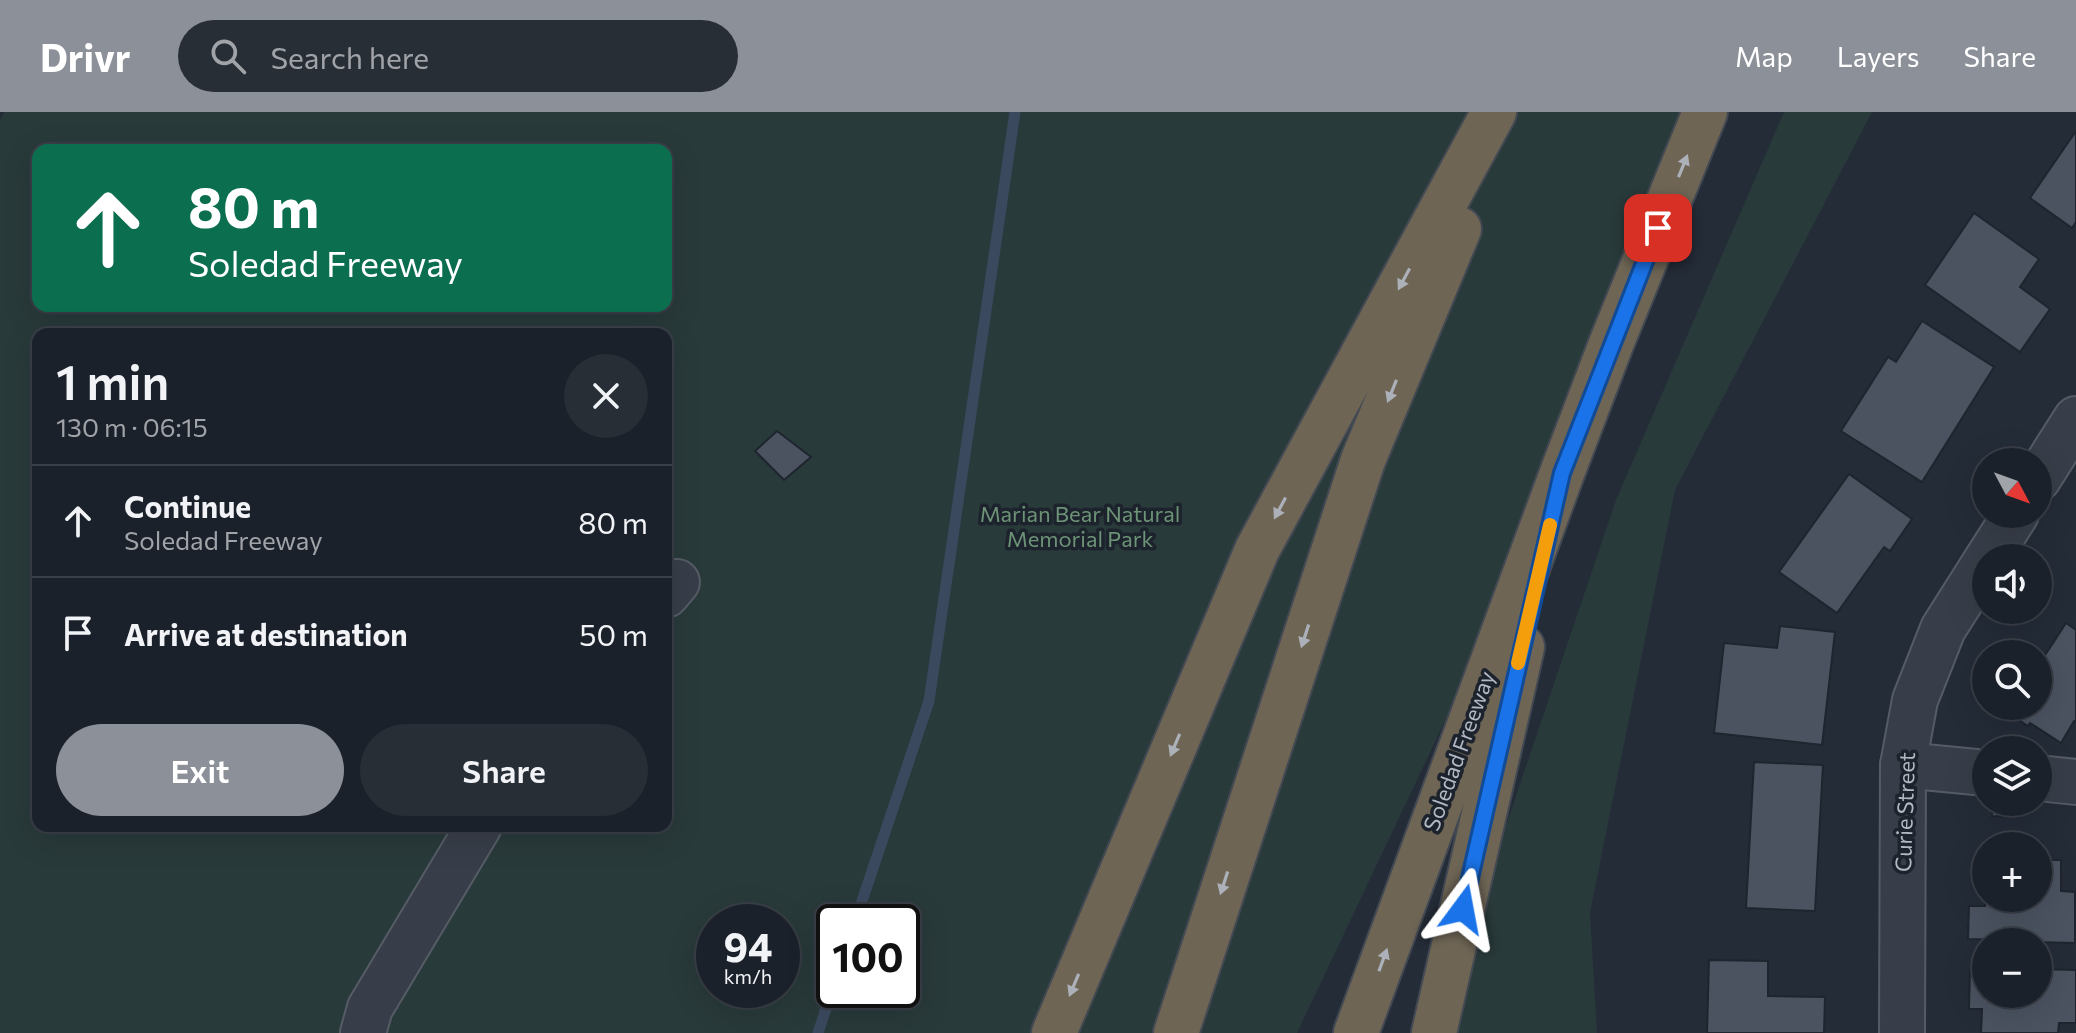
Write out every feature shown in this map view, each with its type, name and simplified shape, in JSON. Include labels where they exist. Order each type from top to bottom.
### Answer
[{"type":"highway","points":[[1054,1033],[1257,550],[1494,112]]},
{"type":"highway","points":[[1176,1033],[1363,460],[1507,112]]},
{"type":"highway","name":"Soledad Freeway","points":[[1356,1033],[1562,473],[1705,112]]},
{"type":"highway","points":[[1434,1033],[1562,473]]},
{"type":"street","points":[[2052,457],[2076,419]]},
{"type":"street","name":"Curie Street","points":[[1902,1033],[1903,765],[1915,700],[1943,629],[1972,584]]},
{"type":"street","points":[[1903,765],[1972,772]]},
{"type":"street","points":[[2052,779],[2076,782]]},
{"type":"street","points":[[363,1033],[370,1008],[475,832]]},
{"type":"green space","name":"Marian Bear Natural Memorial Park","points":[[4,112],[1713,112],[1562,474],[1297,1033],[0,1033],[0,120]]},
{"type":"green space","points":[[1784,112],[1872,112],[1675,490],[1590,913],[1597,1033],[1457,1033],[1490,873],[1616,500]]},
{"type":"building","points":[[2076,131],[2076,222],[2072,228],[2030,198]]},
{"type":"building","points":[[1974,213],[2039,259],[2020,287],[2050,309],[2020,352],[1925,285]]},
{"type":"building","points":[[1922,321],[1994,367],[1922,482],[1841,431],[1888,357],[1896,362]]},
{"type":"building","points":[[777,431],[811,457],[784,480],[755,451]]},
{"type":"building","points":[[1849,474],[1912,519],[1890,551],[1884,547],[1837,613],[1779,572]]},
{"type":"building","points":[[2066,623],[2076,630],[2076,722],[2061,743],[2030,723],[2028,726],[2019,720],[2052,720],[2052,644]]},
{"type":"building","points":[[1780,626],[1835,632],[1822,745],[1714,733],[1724,643],[1777,648]]},
{"type":"building","points":[[1754,762],[1823,765],[1815,911],[1746,908]]},
{"type":"building","points":[[2052,860],[2061,860],[2061,891],[2075,892],[2075,943],[2052,942],[2052,928],[1972,928],[1972,939],[1968,939],[1969,906],[1972,906],[1972,912],[2052,912]]},
{"type":"building","points":[[1709,960],[1768,961],[1768,996],[1825,997],[1824,1033],[1707,1033]]},
{"type":"building","points":[[1970,968],[1972,1008],[2052,1008],[2052,969],[2076,970],[2076,1023],[2059,1023],[2058,1033],[1981,1033],[1982,1009],[1969,1009]]},
{"type":"waterway","points":[[861,904],[929,701],[1015,112]]},
{"type":"waterway","points":[[818,1033],[826,1008]]},
{"type":"slow traffic","points":[[1518,663],[1550,525]]},
{"type":"route","points":[[1463,909],[1562,473],[1658,228]]}]
